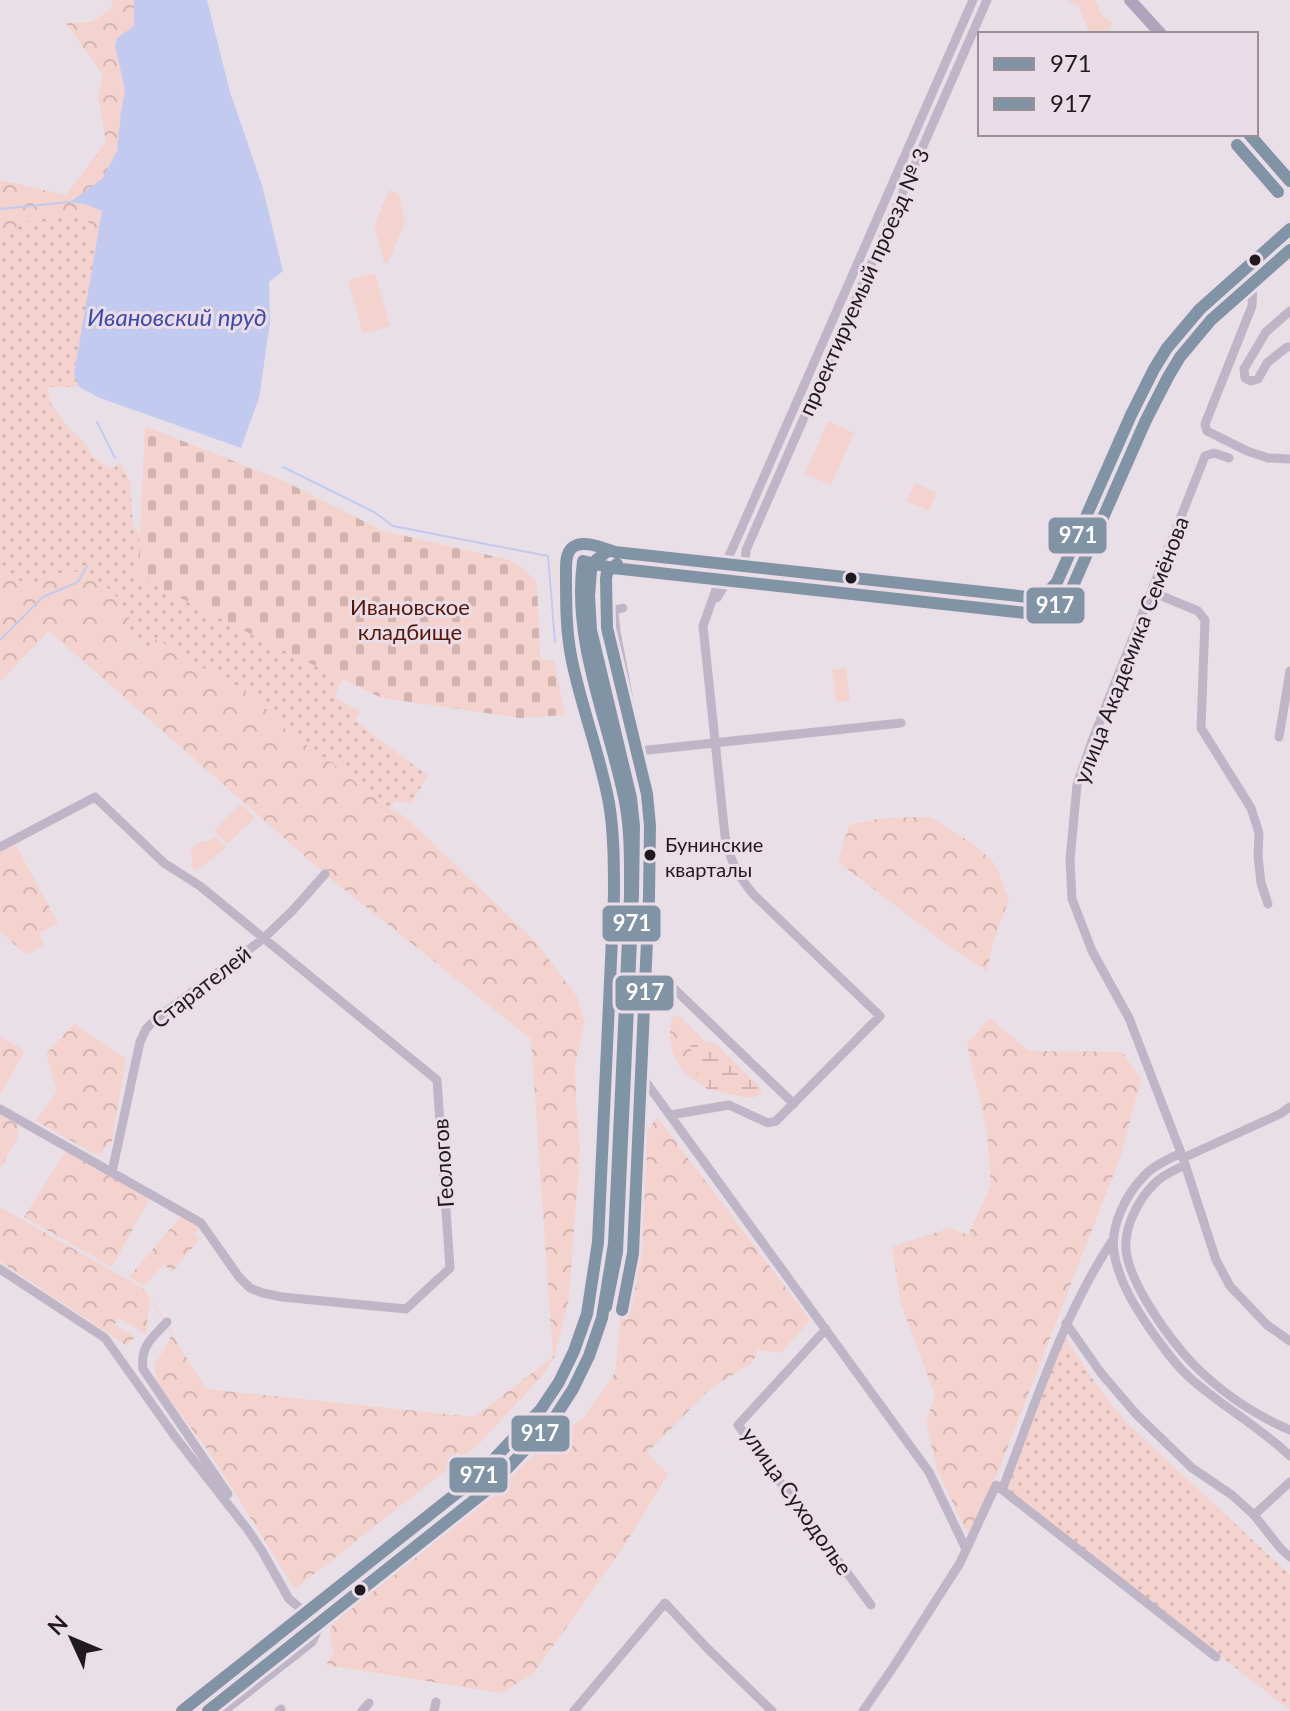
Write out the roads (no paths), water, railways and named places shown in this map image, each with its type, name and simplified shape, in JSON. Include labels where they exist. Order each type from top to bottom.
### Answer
[{"type":"main road","points":[[1130,0],[1159,32]]},
{"type":"main road","points":[[1140,0],[1169,32]]},
{"type":"main road","points":[[1258,132],[1290,168]]},
{"type":"main road","points":[[1251,136],[1290,181]]},
{"type":"main road","points":[[477,1477],[534,1417],[559,1382],[587,1314],[598,1242],[614,853],[609,804],[567,636],[566,570],[570,551],[580,545],[608,551],[899,584],[1028,597],[1044,595],[1052,591],[1057,582],[1131,415],[1175,337],[1290,229]]},
{"type":"main road","points":[[182,1711],[523,1442],[569,1391],[587,1360],[603,1322],[617,1252],[634,826],[631,798],[591,630],[591,569],[598,557],[608,551]]},
{"type":"street","name":"проектируемый проезд № 3","points":[[973,0],[728,558],[732,564],[746,550],[987,0]]},
{"type":"street","points":[[1249,266],[1254,294],[1252,306],[1205,428],[1247,451],[1268,458],[1290,459]]},
{"type":"street","points":[[1290,311],[1266,332],[1244,369],[1245,378],[1251,381],[1258,379],[1267,363],[1290,347]]},
{"type":"street","name":"улица Академика Семёнова","points":[[1229,458],[1214,453],[1205,456],[1092,741],[1077,785],[1070,860],[1072,899],[1092,951],[1129,1018],[1183,1159],[1216,1260],[1230,1286],[1267,1325],[1290,1341]]},
{"type":"street","points":[[580,545],[590,553],[591,569]]},
{"type":"street","points":[[670,1115],[729,1105],[772,1123],[781,1118],[880,1016],[754,895],[740,876],[726,844],[703,626],[732,564]]},
{"type":"street","points":[[1152,592],[1198,611],[1205,620],[1201,728],[1251,808],[1259,833],[1261,883],[1268,904]]},
{"type":"street","points":[[623,608],[614,612],[616,632],[639,751],[901,723]]},
{"type":"street","points":[[1279,737],[1290,671]]},
{"type":"street","name":"Геологов","points":[[0,847],[95,797],[164,863],[200,886],[437,1080],[450,1268],[406,1309],[263,1293],[250,1288],[239,1277],[201,1223],[0,1109]]},
{"type":"street","name":"Старателей","points":[[112,1172],[140,1042],[146,1029],[263,939],[325,874]]},
{"type":"street","points":[[666,981],[794,1104]]},
{"type":"street","points":[[627,1035],[634,1062],[648,1085],[929,1472],[966,1549]]},
{"type":"street","points":[[625,1095],[635,1081],[648,1085]]},
{"type":"street","points":[[1290,1107],[1183,1159],[1162,1162],[1145,1174],[1120,1212],[1114,1251],[1122,1279],[1140,1315],[1169,1355],[1197,1383],[1234,1413],[1260,1429],[1290,1456]]},
{"type":"street","points":[[1183,1159],[1154,1183],[1132,1217],[1126,1250],[1133,1274],[1151,1308],[1195,1366],[1241,1403],[1290,1430]]},
{"type":"street","points":[[1002,1490],[1066,1323],[1091,1273],[1115,1238]]},
{"type":"street","points":[[0,1269],[105,1338],[262,1551],[289,1599],[317,1622],[319,1629]]},
{"type":"street","points":[[167,1322],[144,1348],[143,1369],[233,1502],[229,1506]]},
{"type":"street","points":[[1066,1323],[1101,1373],[1137,1415],[1192,1468],[1232,1495],[1254,1515],[1290,1557]]},
{"type":"street","name":"улица Суходолье","points":[[826,1329],[738,1425],[871,1605]]},
{"type":"street","points":[[1254,1515],[1290,1482]]},
{"type":"street","points":[[863,1711],[960,1563],[996,1485],[1216,1657]]},
{"type":"street","points":[[224,1711],[312,1642],[340,1585]]},
{"type":"street","points":[[589,1711],[577,1707],[665,1603],[772,1711]]},
{"type":"water","name":"Ивановский пруд","points":[[134,0],[207,0],[230,92],[262,185],[283,271],[269,282],[270,323],[259,398],[241,448],[100,398],[79,387],[74,374],[102,211],[70,202],[102,179],[117,151],[125,90],[115,46],[117,38],[134,26]]},
{"type":"waterway","points":[[0,209],[70,202]]},
{"type":"waterway","points":[[97,422],[115,458]]},
{"type":"waterway","points":[[283,467],[374,512],[393,526],[548,556],[555,642]]},
{"type":"waterway","points":[[0,640],[43,597],[78,582],[87,566]]},
{"type":"place","name":"Бунинские кварталы","points":[[650,855]]},
{"type":"park label","name":"Ивановское кладбище","points":[[410,620]]}]
